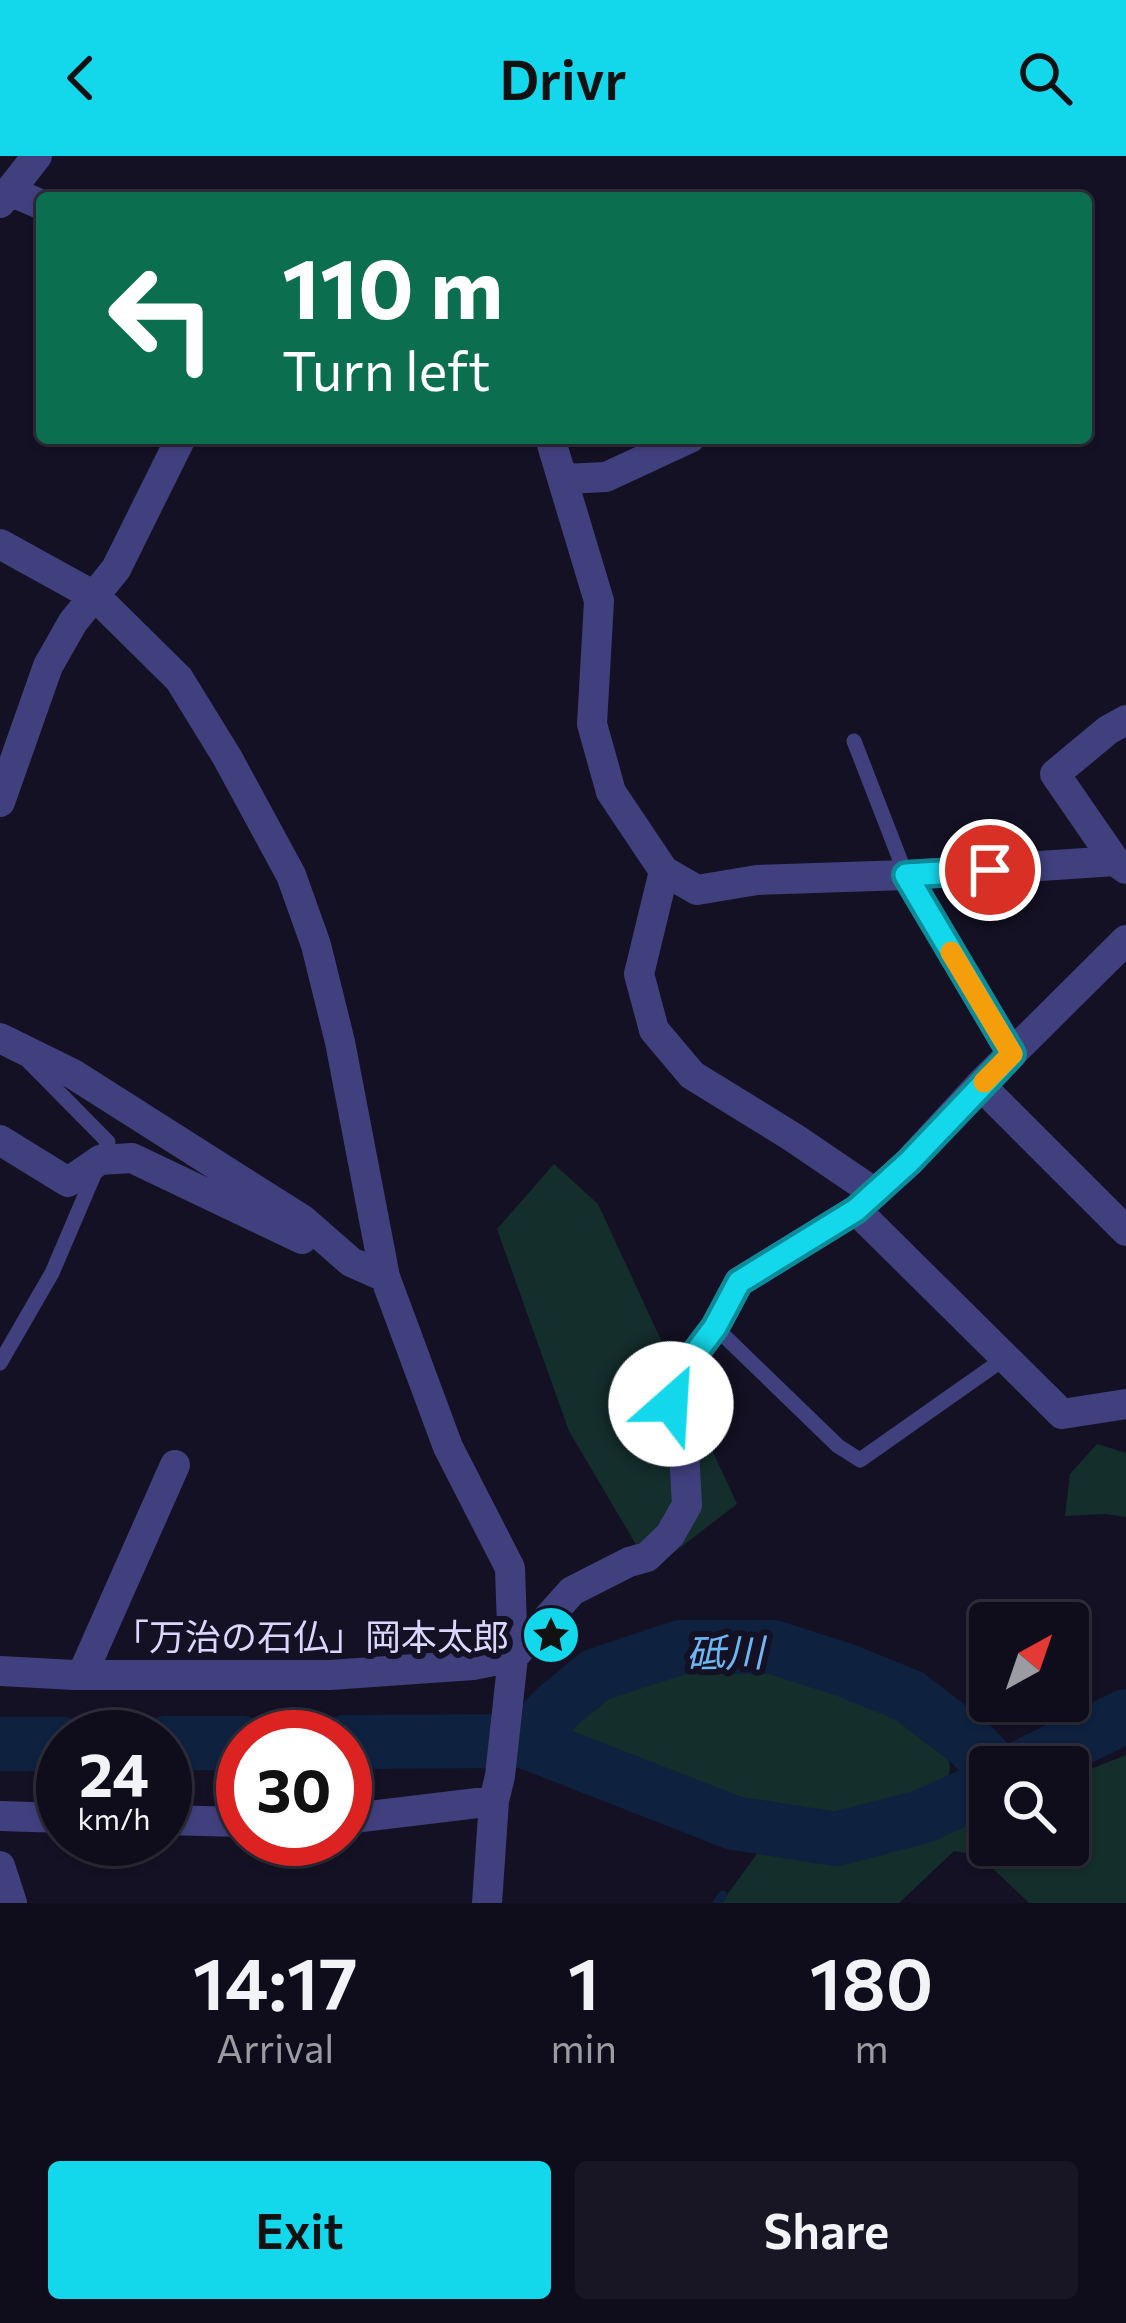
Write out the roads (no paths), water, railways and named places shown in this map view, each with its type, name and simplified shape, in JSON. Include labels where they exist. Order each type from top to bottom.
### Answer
[{"type":"street","points":[[36,204],[5,197],[37,156]]},
{"type":"street","points":[[0,802],[47,666],[73,622],[116,569],[178,444]]},
{"type":"street","points":[[552,444],[599,601],[592,724],[611,793],[664,871],[697,890],[757,880],[1121,865]]},
{"type":"street","points":[[564,479],[606,477],[677,444]]},
{"type":"street","points":[[0,544],[96,597],[179,679],[290,875],[316,945],[386,1276],[448,1447],[510,1568],[512,1666],[487,1903]]},
{"type":"street","points":[[1121,865],[1055,774],[1126,720]]},
{"type":"street","points":[[664,871],[639,974],[654,1030],[692,1075],[794,1138],[866,1201],[1005,1358],[1062,1414],[1126,1404]]},
{"type":"street","points":[[512,1666],[572,1591],[647,1557],[670,1535],[687,1505],[683,1433],[671,1404],[675,1380],[715,1327],[739,1282],[866,1201],[1123,950]]},
{"type":"street","points":[[7,1042],[73,1074],[303,1220],[351,1262]]},
{"type":"street","points":[[980,1085],[1126,1232]]},
{"type":"street","points":[[0,1140],[68,1182],[100,1160],[132,1158],[386,1276]]},
{"type":"street","points":[[82,1675],[176,1466]]},
{"type":"street","points":[[0,1671],[330,1676],[512,1666]]},
{"type":"street","points":[[372,1813],[497,1788]]},
{"type":"street","points":[[0,1816],[36,1817]]},
{"type":"street","points":[[0,1866],[12,1903]]},
{"type":"lane","points":[[854,741],[906,875],[1012,1054]]},
{"type":"lane","points":[[0,1363],[52,1273],[108,1142],[7,1042]]},
{"type":"lane","points":[[715,1327],[838,1446],[860,1460],[1005,1358]]},
{"type":"waterway","name":"砥川","points":[[524,1741],[596,1675],[681,1647],[773,1647],[909,1696],[973,1746]]},
{"type":"waterway","name":"砥川","points":[[1065,1746],[1126,1716]]},
{"type":"waterway","name":"砥川","points":[[372,1742],[524,1741],[734,1823],[836,1839],[921,1817],[969,1795]]},
{"type":"waterway","name":"砥川","points":[[192,1743],[216,1743]]},
{"type":"waterway","name":"砥川","points":[[0,1744],[36,1744]]},
{"type":"waterway","points":[[717,1903],[723,1895]]},
{"type":"place","name":"「万治の石仏」岡本太郎","points":[[551,1635]]}]
